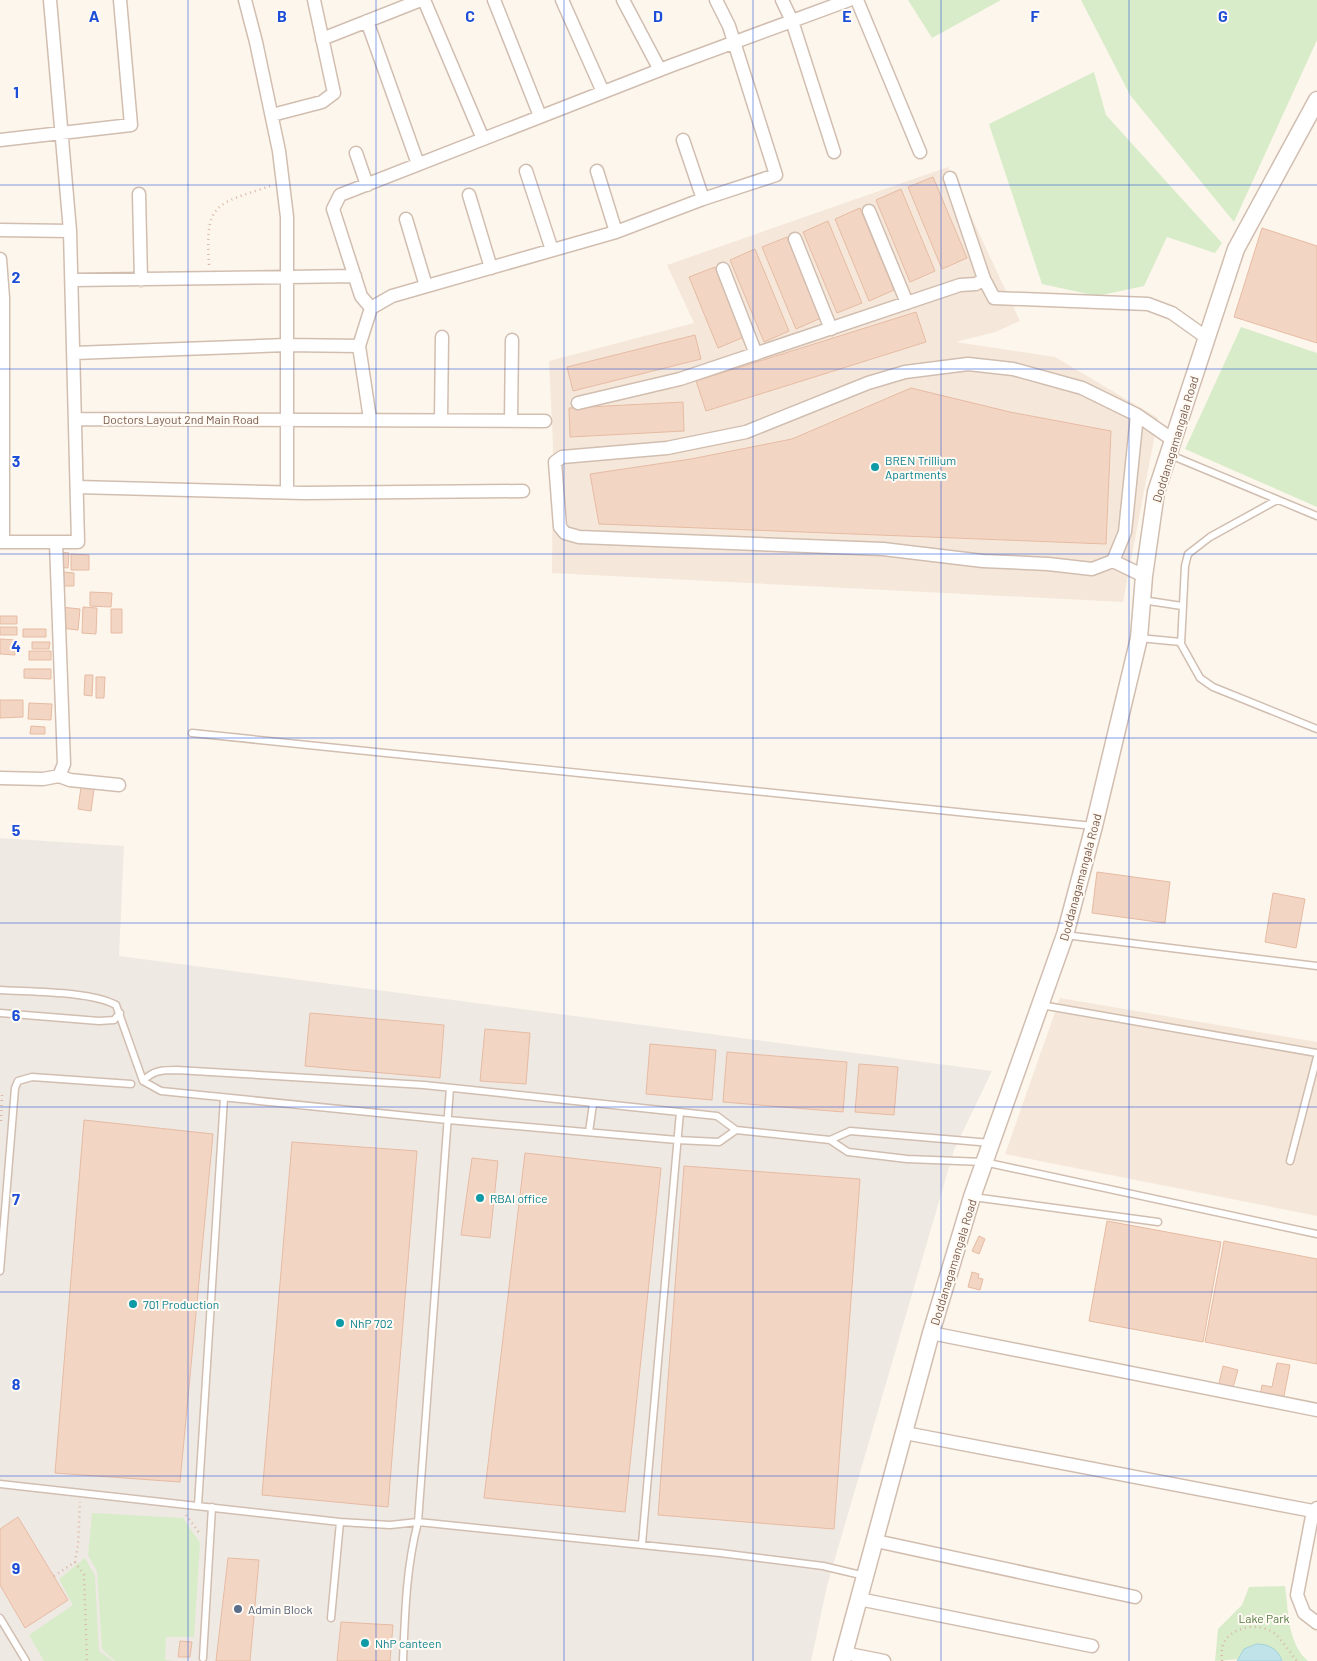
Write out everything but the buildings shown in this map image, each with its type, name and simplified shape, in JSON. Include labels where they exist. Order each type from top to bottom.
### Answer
[{"type":"street","points":[[0,259],[3,298],[2,542],[78,542],[70,231],[50,0]]},
{"type":"street","points":[[0,140],[131,125],[120,0]]},
{"type":"street","points":[[244,0],[256,42],[272,115],[287,217],[287,493]]},
{"type":"street","points":[[272,115],[322,102],[334,93],[314,0]]},
{"type":"street","points":[[322,39],[367,21],[396,4],[423,0],[483,139]]},
{"type":"street","points":[[494,0],[540,116]]},
{"type":"street","points":[[562,0],[603,92]]},
{"type":"street","points":[[623,0],[660,70]]},
{"type":"street","points":[[370,420],[359,346],[371,308],[392,296],[616,232],[703,199],[776,175],[729,26],[716,0]]},
{"type":"street","points":[[782,0],[792,21],[834,152]]},
{"type":"street","points":[[371,308],[361,296],[333,209],[340,195],[660,70],[849,0]]},
{"type":"street","points":[[857,0],[920,152]]},
{"type":"street","points":[[367,21],[418,164]]},
{"type":"street","name":"Doddanagamangala Road","points":[[843,1657],[931,1333],[972,1197],[1065,935],[1094,826],[1139,638],[1144,576],[1156,492],[1236,249],[1317,100]]},
{"type":"street","points":[[683,140],[703,199]]},
{"type":"street","points":[[356,153],[366,184]]},
{"type":"street","points":[[526,171],[552,250]]},
{"type":"street","points":[[597,171],[616,232]]},
{"type":"street","points":[[950,178],[984,279],[994,298],[1148,304],[1172,313],[1207,338]]},
{"type":"street","points":[[139,194],[142,280]]},
{"type":"street","points":[[469,195],[491,268]]},
{"type":"street","points":[[869,211],[907,303]]},
{"type":"street","points":[[406,219],[426,286]]},
{"type":"street","points":[[0,230],[70,231]]},
{"type":"street","points":[[795,239],[831,329]]},
{"type":"street","points":[[723,269],[756,354]]},
{"type":"street","points":[[72,280],[354,276]]},
{"type":"street","points":[[578,403],[680,380],[960,285],[976,284],[984,279]]},
{"type":"street","points":[[441,420],[442,337]]},
{"type":"street","points":[[511,421],[512,340]]},
{"type":"street","points":[[74,354],[286,345],[359,346]]},
{"type":"street","points":[[1144,576],[1114,561],[1092,569],[1048,564],[983,561],[883,549],[579,537],[565,533],[560,527],[555,462],[562,456],[667,448],[746,432],[868,383],[905,372],[968,364],[1014,369],[1082,388],[1137,415],[1171,447]]},
{"type":"street","points":[[1114,561],[1125,532],[1137,415]]},
{"type":"street","name":"Doctors Layout 2nd Main Road","points":[[76,418],[545,421]]},
{"type":"street","points":[[77,487],[287,493],[523,491]]},
{"type":"street","points":[[56,542],[64,764],[59,776]]},
{"type":"street","points":[[0,778],[43,779],[59,776],[70,780],[119,785]]},
{"type":"street","points":[[931,1333],[1317,1410]]},
{"type":"street","points":[[905,1433],[1315,1509],[1313,1531],[1297,1595],[1304,1613],[1317,1623]]},
{"type":"street","points":[[876,1541],[1135,1597]]},
{"type":"street","points":[[859,1599],[1092,1646]]},
{"type":"street","points":[[843,1657],[884,1661]]},
{"type":"lane","points":[[1171,447],[1277,500],[1317,516]]},
{"type":"lane","points":[[1277,500],[1210,537],[1188,554],[1185,566],[1180,642],[1188,661],[1200,678],[1213,687],[1317,729]]},
{"type":"lane","points":[[1142,600],[1182,606]]},
{"type":"lane","points":[[1139,638],[1180,642]]},
{"type":"lane","points":[[192,734],[1094,826]]},
{"type":"lane","points":[[1065,935],[1317,966]]},
{"type":"lane","points":[[0,990],[69,995],[109,1001],[116,1005],[143,1081],[161,1091],[448,1120],[677,1140],[719,1142],[736,1130]]},
{"type":"lane","points":[[1040,1005],[1317,1053]]},
{"type":"lane","points":[[2,1013],[99,1021],[114,1020],[120,1013]]},
{"type":"lane","points":[[1290,1161],[1317,1057]]},
{"type":"lane","points":[[143,1081],[150,1074],[160,1070],[177,1070],[450,1088],[718,1116],[736,1130],[830,1140],[848,1152],[907,1159],[984,1162],[1317,1234]]},
{"type":"lane","points":[[0,1271],[15,1088],[18,1081],[32,1077],[131,1084]]},
{"type":"lane","points":[[403,1661],[406,1588],[410,1552],[418,1522],[450,1088]]},
{"type":"lane","points":[[198,1505],[224,1098]]},
{"type":"lane","points":[[589,1132],[593,1104]]},
{"type":"lane","points":[[642,1544],[680,1112]]},
{"type":"lane","points":[[830,1140],[850,1130],[991,1143]]},
{"type":"lane","points":[[972,1197],[1158,1222]]},
{"type":"lane","points":[[0,1484],[340,1522],[390,1525],[418,1522],[642,1544],[823,1566],[866,1576]]},
{"type":"lane","points":[[203,1658],[212,1507]]},
{"type":"lane","points":[[331,1618],[340,1522]]},
{"type":"lane","points":[[0,1618],[26,1661]]},
{"type":"path","points":[[210,279],[207,242],[210,216],[222,204],[283,182]]},
{"type":"path","points":[[0,1130],[2,1095]]},
{"type":"path","points":[[88,1661],[84,1575],[75,1562],[78,1545],[80,1502],[89,1503]]},
{"type":"path","points":[[184,1512],[205,1540]]},
{"type":"path","points":[[54,1576],[75,1562]]},
{"type":"path","points":[[1222,1661],[1223,1646],[1228,1638],[1234,1632],[1251,1627],[1259,1627],[1274,1633],[1297,1661]]},
{"type":"shaded area","name":"BREN Trillium Apartments","points":[[948,167],[1020,321],[995,332],[956,342],[1055,357],[1158,418],[1123,602],[552,573],[553,445],[549,361],[694,323],[667,265]]},
{"type":"shaded area","points":[[0,838],[124,846],[119,956],[992,1071],[954,1150],[827,1586],[811,1661],[0,1661]]},
{"type":"shaded area","points":[[1060,998],[1317,1042],[1317,1216],[1005,1154]]},
{"type":"green space","points":[[908,0],[1001,0],[932,38]]},
{"type":"green space","points":[[1081,0],[1317,0],[1317,40],[1234,222],[1130,95]]},
{"type":"green space","points":[[1094,72],[1106,115],[1222,243],[1215,253],[1167,237],[1144,286],[1097,296],[1042,284],[989,124]]},
{"type":"green space","points":[[1241,327],[1317,353],[1317,507],[1185,449]]},
{"type":"green space","points":[[92,1513],[183,1518],[200,1543],[194,1637],[166,1637],[165,1660],[175,1661],[115,1661],[102,1649],[97,1571],[88,1555]]},
{"type":"green space","points":[[85,1558],[95,1576],[99,1651],[113,1661],[44,1661],[29,1635],[73,1605],[59,1579]]},
{"type":"green space","name":"Lake Park","points":[[1285,1586],[1288,1616],[1293,1636],[1301,1654],[1308,1661],[1282,1661],[1280,1656],[1215,1661],[1218,1629],[1242,1605],[1249,1587]]},
{"type":"water","points":[[1256,1644],[1272,1648],[1278,1653],[1282,1661],[1237,1661],[1244,1649]]},
{"type":"place","name":"BREN Trillium Apartments","points":[[875,467]]},
{"type":"place","name":"RBAI office","points":[[480,1198]]},
{"type":"place","name":"701 Production","points":[[133,1304]]},
{"type":"place","name":"NhP 702","points":[[340,1323]]},
{"type":"place","name":"Admin Block","points":[[238,1609]]},
{"type":"place","name":"NhP canteen","points":[[365,1643]]}]
